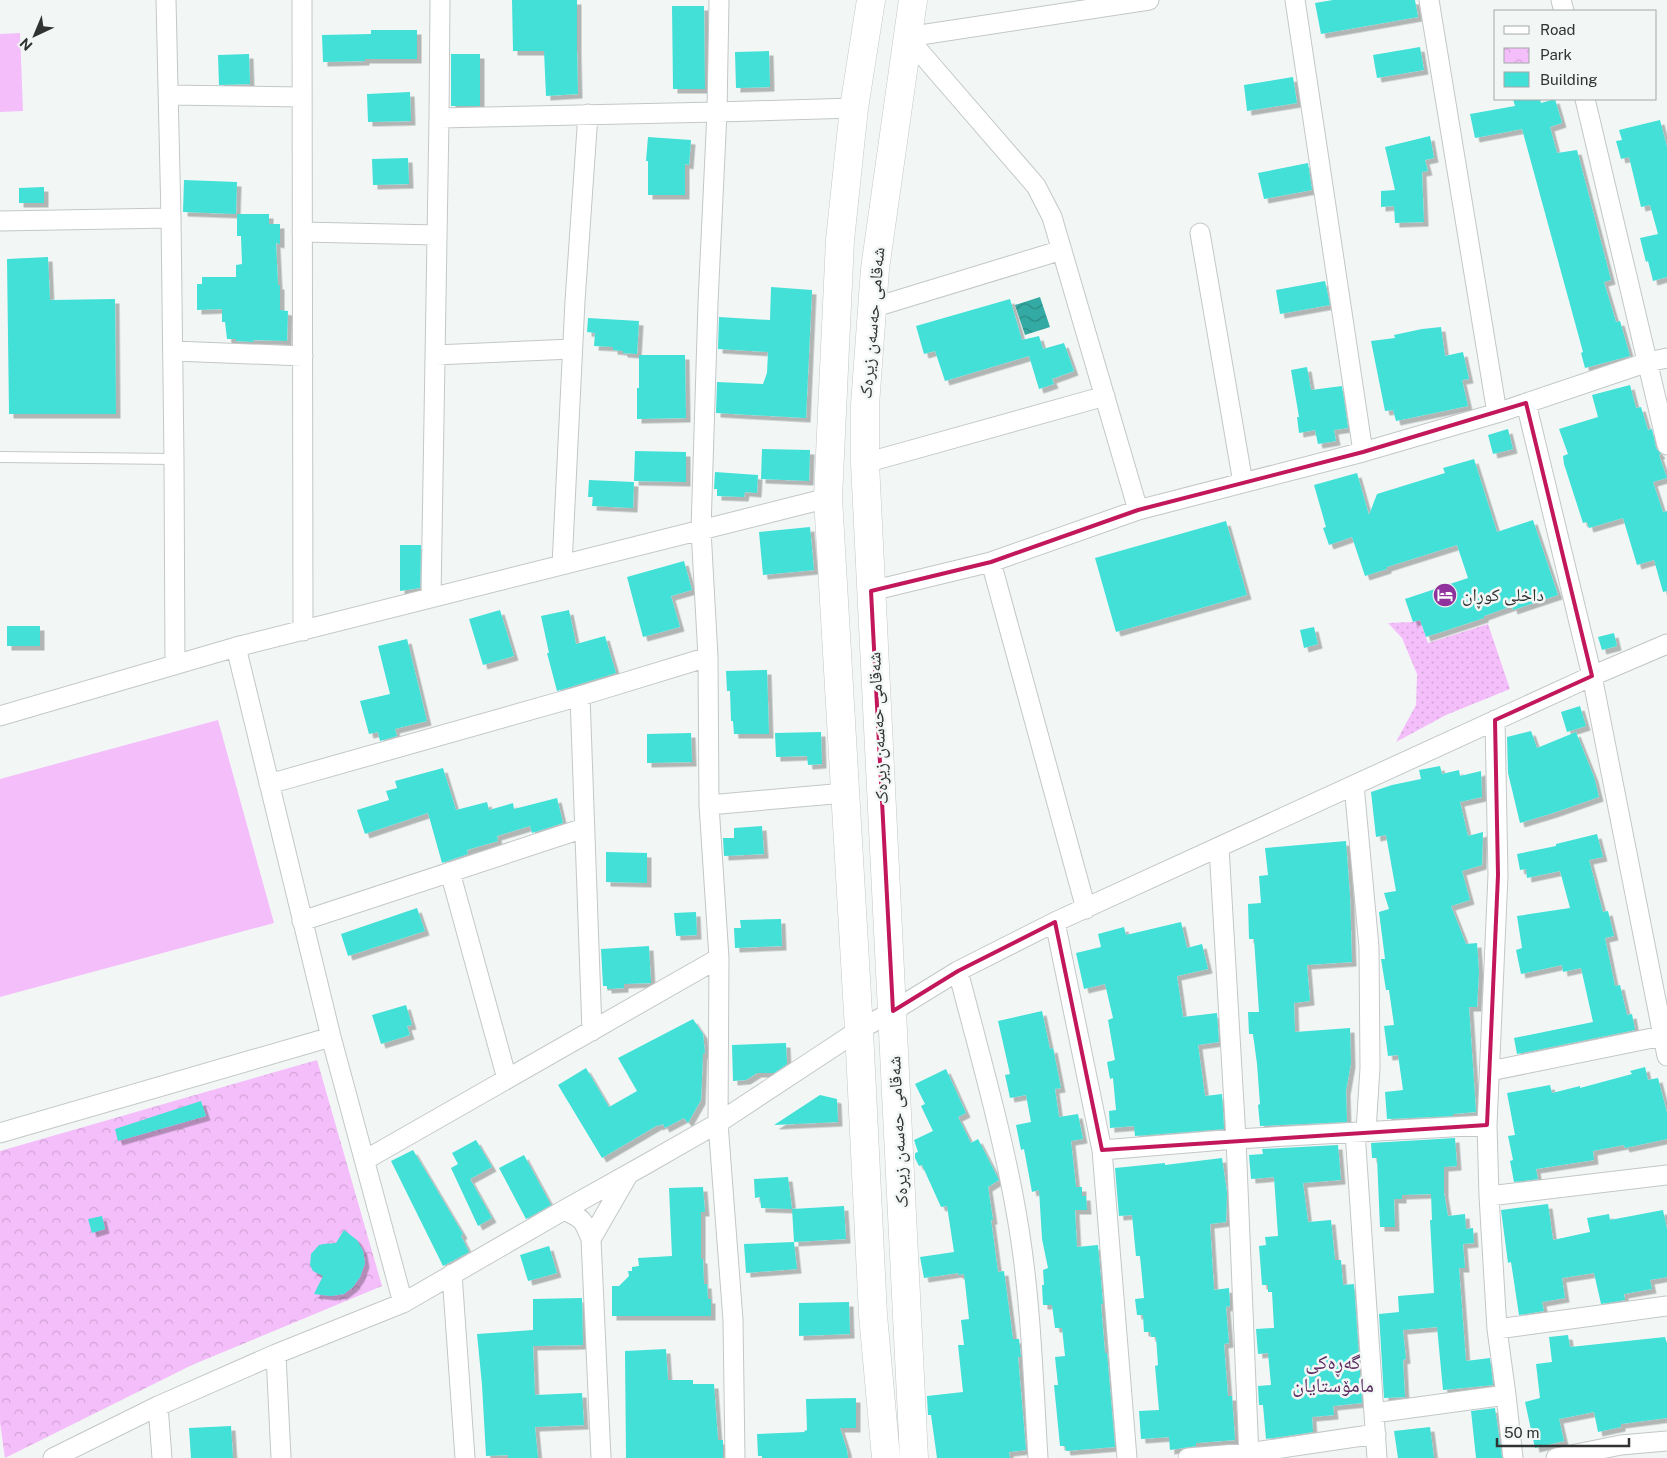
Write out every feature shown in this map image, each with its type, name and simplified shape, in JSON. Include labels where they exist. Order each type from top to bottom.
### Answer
[{"type":"main road","name":"شەقامی حەسەن زیرەک","points":[[871,0],[853,118],[840,240],[828,498],[859,1030],[873,1315],[886,1458]]},
{"type":"main road","name":"شەقامی حەسەن زیرەک","points":[[913,0],[875,269],[865,405],[865,463],[914,1458]]},
{"type":"main road","points":[[853,118],[894,134]]},
{"type":"street","points":[[166,0],[171,218],[175,665]]},
{"type":"street","points":[[302,0],[303,631]]},
{"type":"street","points":[[431,598],[440,0]]},
{"type":"street","points":[[720,0],[701,530],[708,657],[709,805],[719,958],[718,1123],[734,1320],[735,1458]]},
{"type":"street","points":[[907,36],[1149,0]]},
{"type":"street","points":[[1295,0],[1363,452]]},
{"type":"street","points":[[1429,0],[1497,413]]},
{"type":"street","points":[[907,36],[1036,186],[1052,217],[1138,510]]},
{"type":"street","points":[[168,95],[302,96]]},
{"type":"street","points":[[1585,100],[1667,445]]},
{"type":"street","points":[[439,118],[717,112],[853,118]]},
{"type":"street","points":[[562,565],[572,349],[588,114]]},
{"type":"street","points":[[0,221],[171,218]]},
{"type":"street","points":[[302,232],[437,235]]},
{"type":"street","points":[[1200,233],[1244,483]]},
{"type":"street","points":[[872,308],[1062,250]]},
{"type":"street","points":[[435,355],[572,349]]},
{"type":"street","points":[[172,351],[302,356]]},
{"type":"street","points":[[871,591],[991,562],[1138,510],[1363,452],[1497,413],[1648,362],[1667,358]]},
{"type":"street","points":[[865,463],[1105,396]]},
{"type":"street","points":[[1526,403],[1592,676],[1665,1036],[1667,1056]]},
{"type":"street","points":[[0,716],[236,647],[828,498]]},
{"type":"street","points":[[991,562],[1086,909]]},
{"type":"street","points":[[53,1458],[158,1406],[276,1354],[403,1303],[718,1123],[859,1030],[958,971],[1055,922],[1495,720],[1667,644]]},
{"type":"street","points":[[236,647],[331,1036],[403,1303]]},
{"type":"street","points":[[269,784],[580,696],[708,657]]},
{"type":"street","points":[[580,696],[592,1030]]},
{"type":"street","points":[[1495,720],[1498,875],[1487,1125],[1497,1330],[1513,1458]]},
{"type":"street","points":[[1354,786],[1369,947],[1370,1068],[1360,1132],[1377,1458]]},
{"type":"street","points":[[709,805],[845,793]]},
{"type":"street","points":[[302,920],[584,828]]},
{"type":"street","points":[[1220,847],[1236,1139],[1249,1455]]},
{"type":"street","points":[[450,872],[507,1079]]},
{"type":"street","points":[[1055,922],[1102,1150],[1127,1458]]},
{"type":"street","points":[[365,1160],[719,958]]},
{"type":"street","points":[[958,971],[995,1118],[1017,1216],[1025,1270],[1038,1458]]},
{"type":"street","points":[[0,1134],[331,1036]]},
{"type":"street","points":[[1490,1071],[1665,1036]]},
{"type":"street","points":[[1102,1150],[1236,1139],[1487,1125]]},
{"type":"street","points":[[590,1239],[629,1174]]},
{"type":"street","points":[[1489,1196],[1667,1175]]},
{"type":"street","points":[[564,1210],[585,1222],[590,1239],[601,1458]]},
{"type":"street","points":[[452,1274],[466,1458]]},
{"type":"street","points":[[1497,1330],[1667,1306]]},
{"type":"street","points":[[276,1354],[281,1458]]},
{"type":"street","points":[[1374,1413],[1506,1395]]},
{"type":"street","points":[[158,1406],[162,1458]]},
{"type":"street","points":[[1188,1458],[1249,1455],[1376,1434]]},
{"type":"street","points":[[1556,1458],[1623,1452],[1667,1442]]},
{"type":"lane","points":[[0,457],[174,459]]},
{"type":"highlighted area","points":[[1526,403],[1592,676],[1495,720],[1498,875],[1487,1125],[1102,1150],[1055,922],[958,971],[893,1011],[871,591],[991,562],[1138,510],[1363,452]]},
{"type":"green space","points":[[20,33],[23,111],[0,112],[0,34]]},
{"type":"green space","points":[[1420,620],[1428,643],[1488,624],[1510,689],[1446,715],[1396,742],[1416,705],[1417,674],[1402,638],[1388,623]]},
{"type":"green space","points":[[218,720],[274,923],[0,997],[0,779]]},
{"type":"green space","points":[[317,1060],[382,1286],[192,1365],[5,1458],[0,1423],[0,1151]]},
{"type":"water","points":[[1040,297],[1050,327],[1025,335],[1015,305]]},
{"type":"building","points":[[512,0],[577,0],[578,94],[546,96],[544,51],[513,51]]},
{"type":"building","points":[[1333,0],[1415,0],[1418,17],[1321,34],[1315,3]]},
{"type":"building","points":[[672,6],[704,6],[705,89],[673,89]]},
{"type":"building","points":[[371,30],[417,30],[417,59],[365,59],[365,61],[323,62],[322,35],[371,34]]},
{"type":"building","points":[[1420,47],[1424,70],[1377,78],[1373,55]]},
{"type":"building","points":[[769,51],[770,87],[736,88],[735,52]]},
{"type":"building","points":[[249,54],[250,84],[219,85],[218,55]]},
{"type":"building","points":[[451,54],[480,54],[480,106],[451,106]]},
{"type":"building","points":[[1293,77],[1297,103],[1247,111],[1244,85]]},
{"type":"building","points":[[410,92],[411,121],[368,122],[367,94]]},
{"type":"building","points":[[1513,100],[1540,100],[1541,103],[1555,100],[1562,123],[1550,127],[1557,153],[1577,150],[1611,280],[1604,282],[1616,322],[1620,321],[1630,356],[1585,368],[1581,353],[1583,352],[1522,129],[1475,138],[1470,114],[1515,106]]},
{"type":"building","points":[[1660,120],[1667,147],[1667,277],[1653,281],[1640,238],[1658,234],[1650,205],[1641,207],[1629,157],[1621,159],[1616,141],[1622,140],[1619,130]]},
{"type":"building","points":[[1430,136],[1434,158],[1425,160],[1428,171],[1422,172],[1424,222],[1395,223],[1394,206],[1381,207],[1381,191],[1395,190],[1385,147]]},
{"type":"building","points":[[648,137],[691,140],[689,165],[685,164],[685,195],[648,195],[648,161],[646,161]]},
{"type":"building","points":[[408,158],[409,184],[373,185],[372,159]]},
{"type":"building","points":[[1308,163],[1312,190],[1264,199],[1258,173]]},
{"type":"building","points":[[184,180],[237,182],[236,214],[183,212]]},
{"type":"building","points":[[44,187],[44,203],[19,203],[19,188]]},
{"type":"building","points":[[237,214],[269,214],[269,224],[280,224],[280,244],[276,243],[278,285],[280,285],[280,310],[288,311],[287,341],[253,340],[254,342],[227,339],[225,322],[222,322],[222,309],[197,310],[197,284],[202,284],[202,277],[236,277],[236,265],[242,264],[241,236],[237,236]]},
{"type":"building","points":[[48,257],[50,300],[115,299],[116,414],[9,414],[7,259]]},
{"type":"building","points":[[1325,281],[1330,305],[1280,314],[1276,290]]},
{"type":"building","points":[[771,287],[812,290],[806,418],[716,413],[717,382],[763,384],[767,373],[768,352],[718,349],[719,317],[770,320]]},
{"type":"building","points":[[1010,299],[1022,340],[1039,336],[1043,349],[1064,343],[1074,371],[1052,379],[1054,384],[1039,389],[1029,356],[945,381],[935,351],[924,354],[916,326]]},
{"type":"building","points":[[588,318],[639,321],[637,354],[623,353],[623,351],[613,350],[613,347],[594,346],[595,333],[587,332]]},
{"type":"building","points":[[1441,327],[1445,356],[1463,352],[1469,379],[1462,380],[1468,406],[1396,421],[1393,410],[1385,411],[1371,341],[1395,338],[1394,335],[1422,329]]},
{"type":"building","points":[[639,355],[685,355],[686,418],[637,419]]},
{"type":"building","points":[[1307,367],[1311,390],[1342,386],[1348,428],[1334,430],[1336,441],[1318,444],[1315,430],[1299,433],[1297,417],[1299,417],[1291,370]]},
{"type":"building","points":[[1630,385],[1636,408],[1641,407],[1648,430],[1652,429],[1656,448],[1661,454],[1659,455],[1667,478],[1653,482],[1663,512],[1667,511],[1667,591],[1663,592],[1654,560],[1637,565],[1623,518],[1589,528],[1587,522],[1583,523],[1564,464],[1563,456],[1568,454],[1559,429],[1598,417],[1592,395]]},
{"type":"building","points":[[1508,429],[1513,449],[1493,454],[1488,435]]},
{"type":"building","points":[[762,449],[810,450],[809,481],[761,479]]},
{"type":"building","points":[[635,451],[686,452],[686,482],[634,481]]},
{"type":"building","points":[[1474,459],[1497,532],[1533,520],[1558,595],[1513,610],[1512,606],[1484,616],[1484,618],[1426,637],[1420,620],[1413,622],[1405,599],[1468,578],[1457,545],[1387,567],[1387,569],[1365,576],[1352,537],[1329,545],[1323,528],[1326,527],[1314,485],[1357,473],[1369,515],[1377,494],[1445,473],[1443,468]]},
{"type":"building","points":[[715,472],[758,475],[757,493],[745,492],[744,497],[717,496],[717,489],[714,489]]},
{"type":"building","points":[[589,480],[634,482],[633,508],[592,506],[593,497],[588,497]]},
{"type":"building","points":[[1226,521],[1247,595],[1116,632],[1095,558]]},
{"type":"building","points":[[810,527],[814,570],[763,575],[759,532]]},
{"type":"building","points":[[400,545],[421,545],[420,588],[400,591]]},
{"type":"building","points":[[684,561],[692,590],[671,596],[680,627],[643,637],[627,577]]},
{"type":"building","points":[[500,610],[514,656],[483,665],[469,619]]},
{"type":"building","points":[[569,610],[576,644],[605,636],[616,673],[557,691],[547,653],[549,653],[541,616]]},
{"type":"building","points":[[7,626],[40,626],[40,646],[7,646]]},
{"type":"building","points":[[1314,627],[1318,644],[1304,648],[1300,630]]},
{"type":"building","points":[[1614,633],[1617,646],[1602,650],[1598,637]]},
{"type":"building","points":[[407,639],[427,721],[395,729],[397,736],[380,741],[378,732],[369,734],[360,701],[390,694],[378,646]]},
{"type":"building","points":[[767,670],[769,734],[734,734],[733,721],[731,721],[730,691],[727,691],[726,671]]},
{"type":"building","points":[[1580,706],[1586,726],[1567,732],[1561,712]]},
{"type":"building","points":[[1531,731],[1537,748],[1576,732],[1594,777],[1599,797],[1520,823],[1508,773],[1507,737]]},
{"type":"building","points":[[821,732],[822,764],[808,765],[807,756],[776,757],[775,733]]},
{"type":"building","points":[[691,733],[692,762],[647,763],[647,734]]},
{"type":"building","points":[[1440,766],[1442,774],[1459,770],[1460,776],[1481,771],[1482,797],[1460,802],[1468,836],[1483,832],[1482,865],[1462,871],[1470,900],[1451,906],[1466,944],[1477,943],[1479,972],[1477,1007],[1469,1007],[1476,1112],[1453,1114],[1453,1116],[1387,1119],[1385,1092],[1403,1090],[1398,1055],[1388,1056],[1384,1026],[1394,1025],[1389,990],[1386,990],[1381,959],[1385,959],[1379,912],[1389,909],[1384,893],[1396,891],[1386,835],[1376,837],[1371,792],[1421,779],[1419,770]]},
{"type":"building","points":[[443,768],[456,810],[487,802],[489,810],[513,803],[514,809],[557,798],[563,823],[532,833],[530,826],[497,836],[498,841],[467,850],[468,854],[442,863],[428,813],[365,834],[357,810],[389,800],[386,791],[397,788],[395,781]]},
{"type":"building","points":[[762,826],[764,854],[724,856],[723,838],[734,838],[734,828]]},
{"type":"building","points":[[1597,834],[1603,857],[1589,860],[1603,912],[1608,911],[1614,936],[1605,938],[1615,986],[1620,985],[1627,1015],[1632,1014],[1635,1030],[1517,1054],[1514,1038],[1593,1022],[1581,968],[1563,972],[1562,965],[1521,974],[1516,950],[1522,948],[1517,916],[1570,908],[1560,871],[1527,878],[1526,869],[1520,870],[1517,854],[1556,846],[1556,844]]},
{"type":"building","points":[[1346,841],[1352,962],[1307,965],[1310,1001],[1294,1003],[1295,1032],[1350,1028],[1351,1063],[1346,1091],[1347,1122],[1260,1126],[1257,1064],[1253,1034],[1249,1034],[1248,1012],[1259,1012],[1254,939],[1249,939],[1248,904],[1261,903],[1259,876],[1268,875],[1265,848]]},
{"type":"building","points":[[606,852],[647,853],[647,883],[606,882]]},
{"type":"building","points":[[417,908],[425,931],[348,956],[341,934]]},
{"type":"building","points":[[696,912],[697,935],[676,936],[674,913]]},
{"type":"building","points":[[781,919],[782,946],[735,948],[734,928],[741,928],[740,920]]},
{"type":"building","points":[[1181,922],[1187,948],[1202,944],[1208,969],[1177,976],[1183,1017],[1217,1013],[1219,1042],[1198,1045],[1205,1096],[1222,1094],[1224,1129],[1135,1136],[1134,1126],[1110,1128],[1109,1111],[1116,1110],[1113,1078],[1110,1079],[1107,1062],[1115,1060],[1108,1020],[1113,1018],[1105,984],[1084,989],[1076,953],[1101,947],[1098,934],[1124,927],[1126,935]]},
{"type":"building","points":[[649,946],[651,983],[624,984],[624,988],[607,989],[607,986],[603,986],[601,949]]},
{"type":"building","points":[[406,1005],[412,1025],[407,1026],[410,1035],[381,1044],[372,1015]]},
{"type":"building","points":[[1042,1011],[1050,1049],[1053,1048],[1061,1088],[1055,1089],[1059,1117],[1078,1114],[1083,1139],[1071,1141],[1076,1187],[1082,1187],[1082,1196],[1086,1196],[1087,1210],[1075,1210],[1077,1247],[1098,1245],[1105,1353],[1107,1353],[1115,1447],[1066,1451],[1065,1446],[1060,1446],[1054,1385],[1058,1385],[1055,1357],[1065,1356],[1062,1328],[1055,1328],[1052,1305],[1043,1305],[1043,1270],[1048,1268],[1042,1239],[1039,1190],[1032,1192],[1024,1149],[1021,1150],[1016,1125],[1031,1122],[1026,1095],[1010,1098],[1005,1075],[1010,1074],[998,1021]]},
{"type":"building","points":[[693,1019],[703,1034],[705,1053],[703,1054],[701,1100],[688,1123],[684,1118],[665,1128],[663,1124],[658,1125],[602,1158],[558,1085],[586,1068],[609,1107],[637,1091],[618,1058]]},
{"type":"building","points":[[786,1043],[787,1064],[774,1073],[757,1073],[746,1080],[733,1081],[732,1045]]},
{"type":"building","points":[[1645,1067],[1648,1080],[1658,1078],[1667,1113],[1667,1139],[1625,1148],[1624,1145],[1593,1151],[1594,1160],[1536,1169],[1538,1179],[1514,1182],[1510,1161],[1513,1160],[1508,1136],[1515,1135],[1507,1093],[1550,1085],[1552,1093],[1580,1086],[1580,1088],[1632,1074],[1630,1071]]},
{"type":"building","points":[[946,1069],[966,1113],[958,1117],[971,1143],[978,1139],[999,1180],[988,1187],[993,1220],[991,1220],[998,1272],[1004,1271],[1013,1339],[1019,1339],[1021,1357],[1018,1357],[1026,1450],[1009,1452],[1010,1458],[937,1458],[931,1415],[928,1415],[927,1396],[963,1392],[958,1345],[964,1345],[961,1320],[969,1319],[964,1274],[959,1275],[958,1273],[924,1278],[920,1257],[954,1252],[947,1206],[941,1207],[922,1165],[919,1166],[915,1158],[915,1153],[918,1152],[914,1140],[933,1131],[921,1106],[925,1104],[915,1084]]},
{"type":"building","points":[[820,1095],[837,1099],[838,1122],[774,1125]]},
{"type":"building","points":[[201,1101],[206,1116],[118,1141],[115,1129]]},
{"type":"building","points":[[1455,1138],[1457,1166],[1444,1167],[1444,1193],[1448,1216],[1465,1214],[1466,1229],[1473,1228],[1474,1243],[1463,1244],[1465,1268],[1459,1268],[1466,1361],[1490,1358],[1493,1385],[1443,1390],[1437,1327],[1403,1330],[1406,1359],[1403,1360],[1405,1397],[1384,1398],[1379,1314],[1399,1312],[1398,1296],[1434,1293],[1430,1220],[1432,1220],[1431,1194],[1402,1195],[1402,1199],[1394,1199],[1395,1227],[1380,1227],[1377,1158],[1372,1158],[1371,1143]]},
{"type":"building","points":[[476,1140],[492,1167],[470,1179],[492,1218],[478,1226],[451,1168],[458,1164],[452,1153]]},
{"type":"building","points":[[1338,1145],[1341,1180],[1303,1183],[1308,1222],[1331,1220],[1335,1260],[1341,1260],[1343,1285],[1354,1284],[1362,1403],[1333,1406],[1334,1415],[1312,1417],[1313,1432],[1266,1439],[1263,1405],[1259,1405],[1258,1386],[1271,1385],[1268,1353],[1258,1354],[1256,1329],[1274,1328],[1272,1292],[1268,1292],[1268,1285],[1262,1285],[1259,1246],[1266,1245],[1265,1237],[1278,1236],[1274,1177],[1251,1179],[1249,1155],[1263,1154],[1262,1149]]},
{"type":"building","points":[[413,1150],[463,1234],[461,1236],[469,1252],[443,1266],[391,1161]]},
{"type":"building","points":[[524,1155],[551,1205],[526,1219],[499,1168]]},
{"type":"building","points":[[1222,1158],[1227,1193],[1226,1222],[1210,1224],[1214,1290],[1229,1288],[1230,1306],[1226,1307],[1229,1343],[1224,1344],[1228,1396],[1232,1396],[1235,1440],[1196,1443],[1196,1446],[1170,1450],[1169,1437],[1141,1439],[1139,1411],[1159,1410],[1155,1366],[1158,1365],[1156,1337],[1151,1337],[1150,1332],[1144,1332],[1143,1315],[1137,1315],[1135,1299],[1144,1298],[1140,1256],[1136,1256],[1132,1215],[1119,1216],[1115,1168],[1165,1163],[1165,1165]]},
{"type":"building","points":[[788,1177],[792,1209],[761,1208],[760,1197],[755,1198],[754,1179]]},
{"type":"building","points":[[703,1187],[705,1212],[701,1212],[701,1259],[703,1259],[704,1284],[707,1284],[708,1299],[711,1299],[711,1316],[612,1316],[612,1286],[619,1286],[629,1276],[628,1271],[632,1271],[632,1267],[639,1266],[638,1258],[672,1256],[669,1188]]},
{"type":"building","points":[[1548,1204],[1553,1240],[1590,1232],[1587,1218],[1609,1214],[1610,1220],[1663,1210],[1667,1229],[1667,1277],[1650,1280],[1652,1289],[1624,1294],[1625,1300],[1601,1304],[1594,1273],[1562,1278],[1565,1298],[1542,1302],[1544,1311],[1519,1315],[1511,1262],[1508,1263],[1501,1210]]},
{"type":"building","points":[[844,1206],[846,1239],[794,1242],[792,1209]]},
{"type":"building","points":[[102,1216],[105,1229],[92,1233],[88,1219]]},
{"type":"building","points":[[344,1230],[357,1240],[363,1251],[365,1263],[360,1277],[353,1287],[344,1294],[331,1296],[314,1294],[323,1276],[313,1271],[310,1265],[311,1254],[319,1245],[336,1243]]},
{"type":"building","points":[[794,1242],[797,1269],[746,1273],[744,1244]]},
{"type":"building","points":[[549,1246],[557,1273],[528,1281],[520,1255]]},
{"type":"building","points":[[582,1298],[583,1345],[533,1346],[535,1395],[582,1393],[584,1425],[535,1427],[538,1458],[508,1458],[508,1455],[486,1456],[477,1334],[533,1330],[533,1299]]},
{"type":"building","points":[[849,1302],[850,1334],[799,1336],[799,1303]]},
{"type":"building","points":[[1568,1335],[1570,1347],[1665,1337],[1667,1344],[1667,1418],[1621,1424],[1621,1427],[1598,1432],[1594,1412],[1559,1419],[1564,1441],[1535,1448],[1525,1402],[1540,1398],[1536,1364],[1552,1362],[1549,1337]]},
{"type":"building","points":[[666,1349],[668,1380],[693,1380],[693,1384],[714,1384],[718,1440],[723,1440],[723,1458],[626,1458],[625,1351]]},
{"type":"building","points":[[856,1398],[856,1428],[840,1428],[848,1458],[762,1458],[762,1456],[758,1456],[757,1434],[805,1432],[807,1430],[806,1399]]},
{"type":"building","points":[[1495,1408],[1502,1458],[1476,1458],[1471,1411]]},
{"type":"building","points":[[231,1426],[233,1458],[191,1458],[189,1428]]},
{"type":"building","points":[[1430,1427],[1434,1458],[1398,1458],[1394,1431]]},
{"type":"place","name":"داخلی کوڕان","points":[[1445,595]]},
{"type":"district","name":"گەڕەکی مامۆستایان","points":[[1333,1374]]}]
